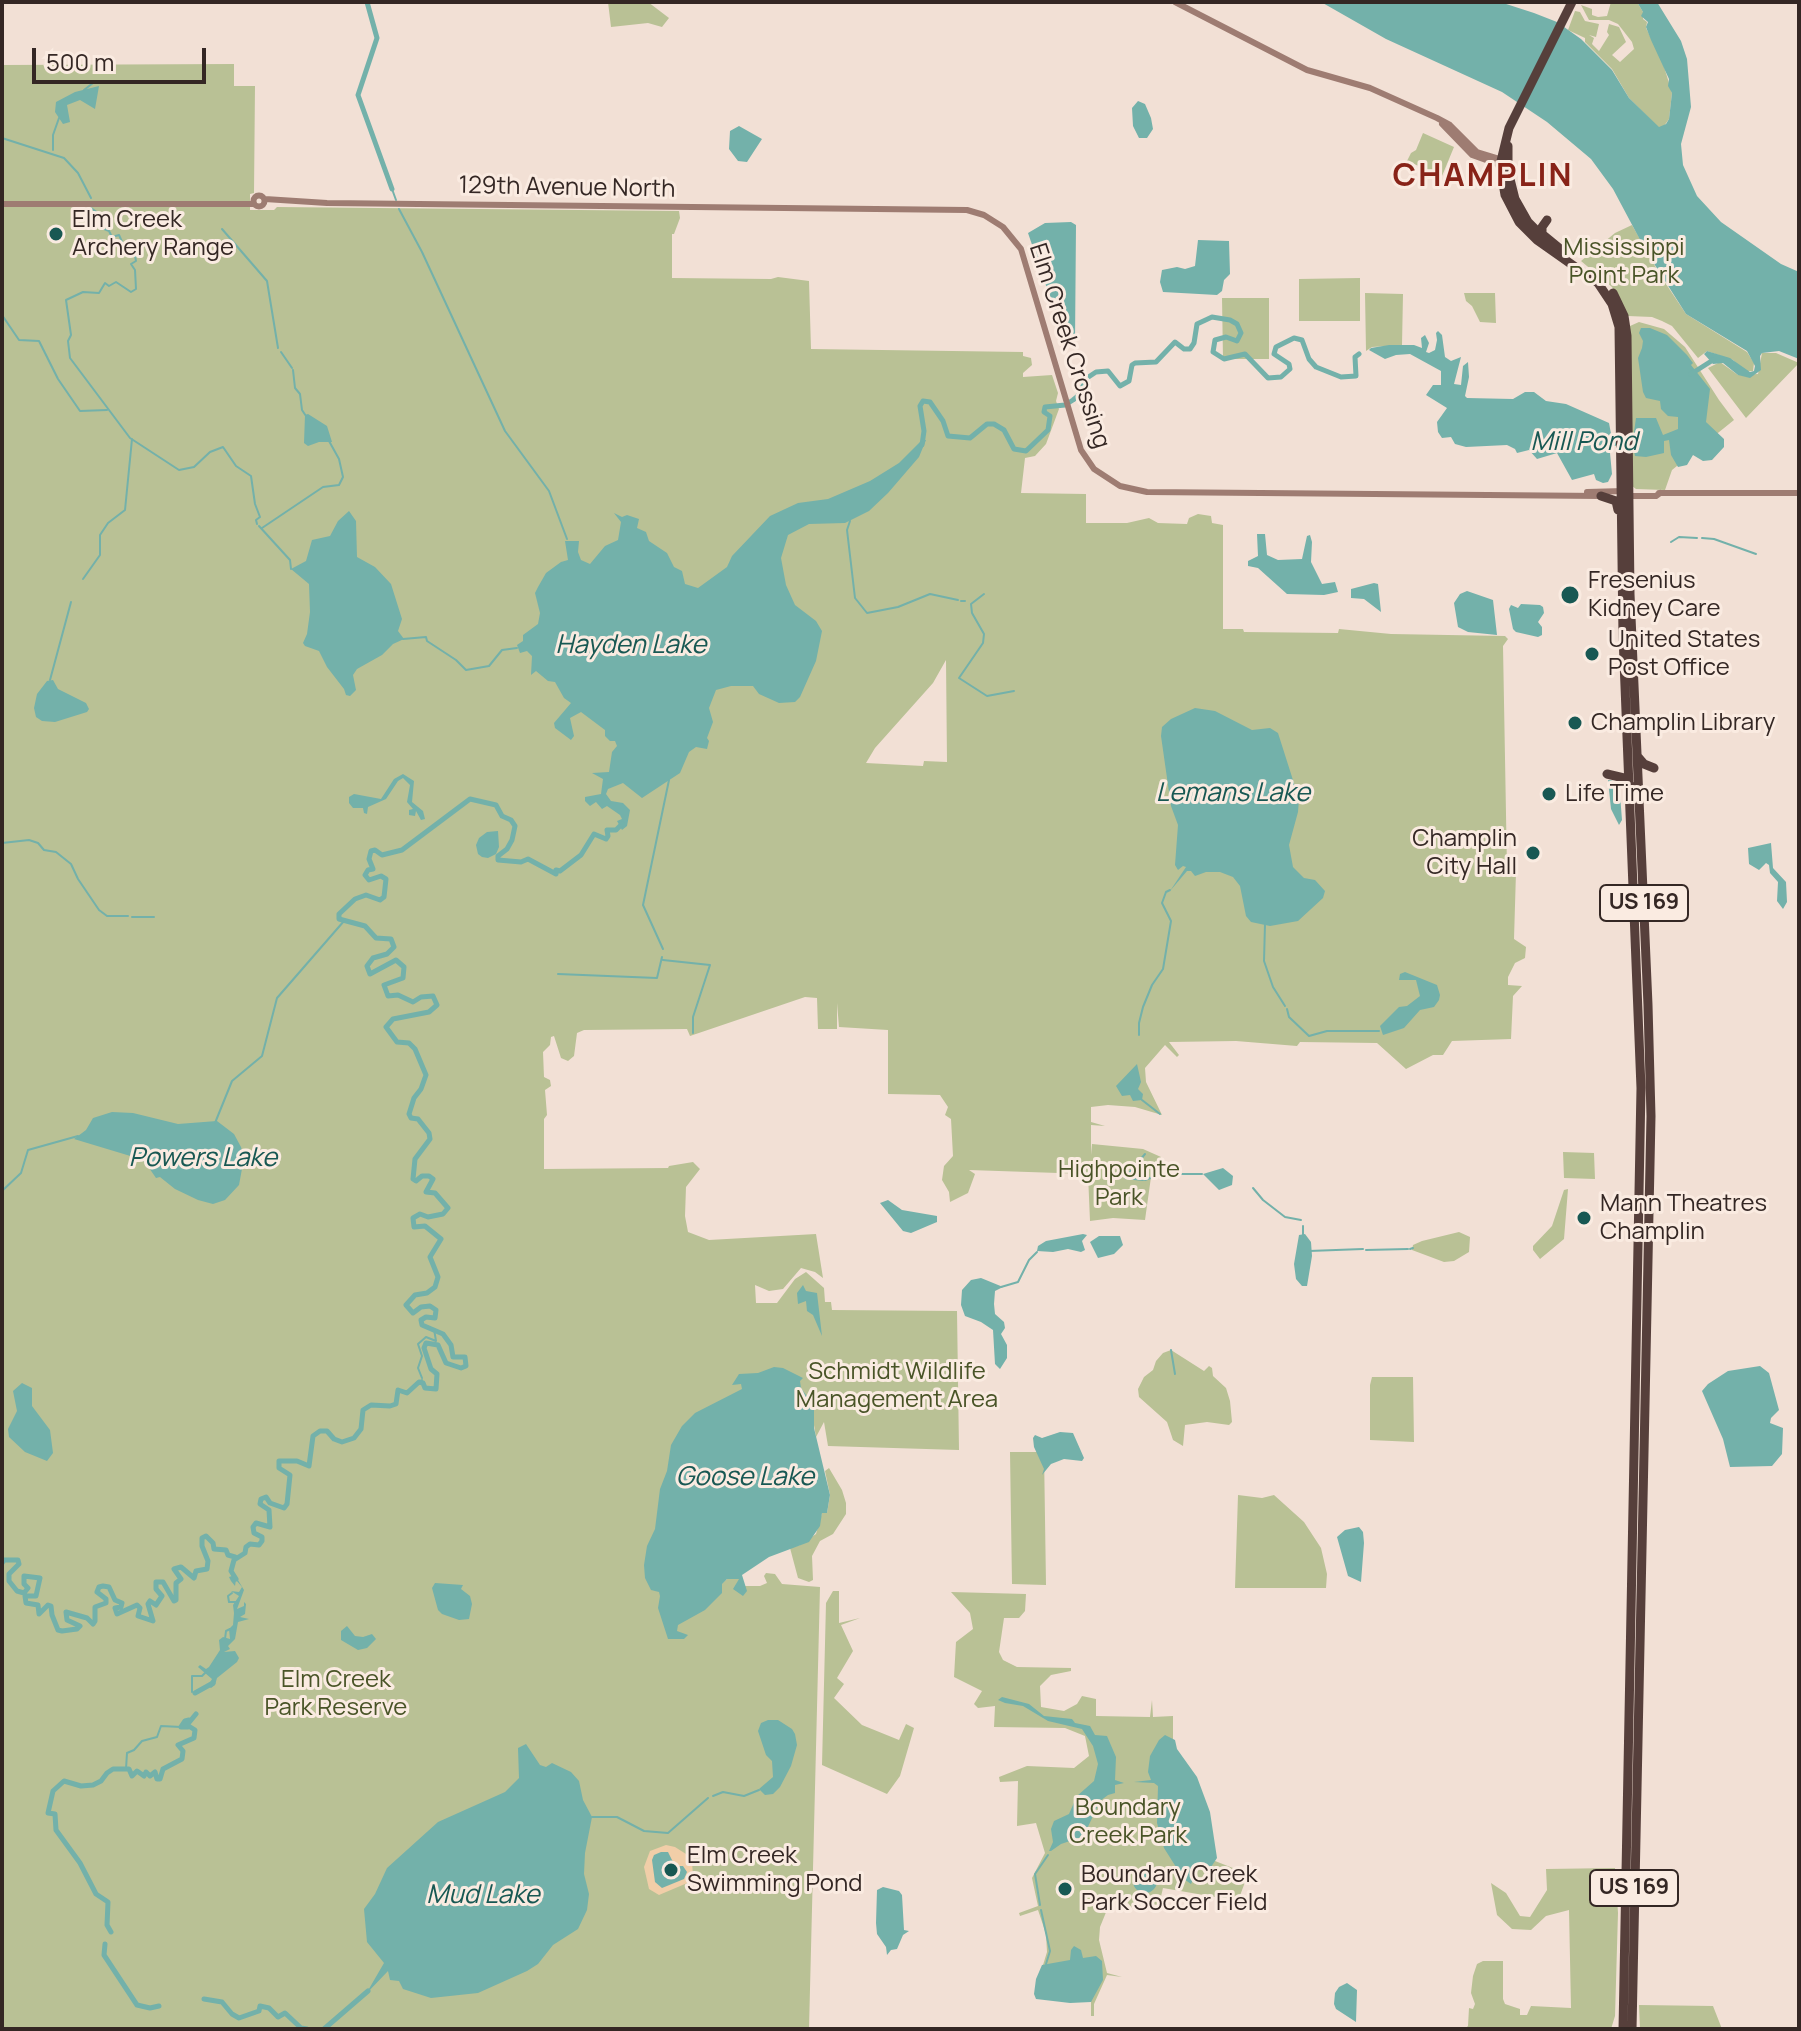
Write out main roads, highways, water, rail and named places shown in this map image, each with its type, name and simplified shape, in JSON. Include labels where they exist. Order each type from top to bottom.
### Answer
[{"type":"highway","points":[[1500,162],[1507,131],[1572,2]]},
{"type":"highway","points":[[1520,108],[1507,155],[1511,189],[1519,209],[1530,224],[1564,252]]},
{"type":"highway","name":"US 169","points":[[1500,162],[1508,204],[1519,222],[1537,240],[1598,283],[1620,317],[1650,1058],[1636,1596],[1633,2029]]},
{"type":"highway","points":[[1547,220],[1542,234],[1600,277],[1611,290],[1620,317]]},
{"type":"highway","points":[[1537,240],[1559,257],[1560,267]]},
{"type":"highway","name":"US 169","points":[[1625,494],[1621,536],[1641,1034],[1641,1322]]},
{"type":"highway","points":[[1601,496],[1617,505],[1621,536]]},
{"type":"highway","points":[[1637,753],[1644,764],[1654,768]]},
{"type":"highway","points":[[1607,774],[1624,778],[1630,785]]},
{"type":"highway","name":"US 169","points":[[1620,2029],[1636,1596]]},
{"type":"main road","points":[[1175,2],[1304,68],[1388,96],[1440,123],[1472,155],[1500,162]]},
{"type":"main road","name":"129th Avenue North","points":[[2,204],[254,201],[260,195],[264,202],[967,210],[988,217],[1007,230]]},
{"type":"main road","name":"Elm Creek Crossing","points":[[1007,230],[1025,257],[1081,450],[1097,472],[1120,486],[1143,492],[1576,494]]},
{"type":"main road","points":[[1576,494],[1656,496],[1660,493],[1799,491]]},
{"type":"main road","points":[[1576,494],[1625,494]]},
{"type":"water","points":[[1321,2],[1500,2],[1534,13],[1557,22],[1581,39],[1612,70],[1629,98],[1659,127],[1669,119],[1672,93],[1646,27],[1648,22],[1641,16],[1643,12],[1637,2],[1657,2],[1681,41],[1687,59],[1691,107],[1681,144],[1683,165],[1697,196],[1721,222],[1781,264],[1799,272],[1799,359],[1779,351],[1762,353],[1761,370],[1750,378],[1738,375],[1723,363],[1713,364],[1704,354],[1707,351],[1730,358],[1750,372],[1754,371],[1755,366],[1747,351],[1686,314],[1646,251],[1613,189],[1591,159],[1547,122],[1502,92],[1386,39]]},
{"type":"water","points":[[99,86],[95,109],[80,100],[67,105],[70,122],[63,124],[55,112],[56,102],[75,92]]},
{"type":"water","points":[[1138,101],[1145,104],[1151,118],[1153,129],[1147,138],[1139,138],[1133,126],[1132,108]]},
{"type":"water","points":[[739,126],[762,139],[747,162],[738,161],[729,149],[730,131]]},
{"type":"water","points":[[1071,222],[1076,225],[1075,342],[1072,343],[1060,334],[1028,233],[1045,223]]},
{"type":"water","points":[[1198,240],[1229,241],[1230,274],[1224,280],[1222,291],[1217,295],[1163,292],[1160,282],[1162,270],[1195,266]]},
{"type":"water","name":"Mill Pond","points":[[1641,328],[1667,335],[1693,363],[1691,365],[1710,389],[1706,422],[1724,439],[1724,447],[1712,460],[1703,461],[1693,455],[1687,465],[1678,467],[1671,455],[1669,440],[1664,441],[1664,453],[1646,457],[1635,456],[1633,445],[1613,446],[1610,453],[1612,474],[1608,482],[1603,483],[1596,480],[1594,474],[1572,480],[1557,453],[1537,459],[1529,450],[1517,453],[1507,445],[1466,447],[1455,444],[1451,437],[1442,438],[1437,422],[1447,408],[1426,395],[1433,385],[1441,385],[1441,371],[1410,354],[1385,359],[1369,350],[1389,345],[1422,348],[1421,338],[1425,335],[1429,343],[1426,352],[1429,353],[1435,350],[1438,331],[1442,335],[1445,357],[1451,361],[1461,357],[1454,384],[1461,385],[1463,366],[1468,362],[1467,398],[1513,399],[1525,392],[1534,392],[1546,401],[1566,404],[1609,423],[1612,439],[1627,441],[1633,439],[1636,418],[1656,418],[1663,435],[1678,429],[1678,417],[1668,416],[1661,409],[1660,401],[1646,398],[1643,392],[1638,358],[1643,341],[1639,333]]},
{"type":"water","points":[[305,415],[327,426],[332,442],[308,446],[304,443]]},
{"type":"water","name":"Hayden Lake","points":[[922,440],[926,440],[919,457],[869,511],[845,523],[809,524],[788,535],[781,558],[786,585],[795,605],[816,621],[822,631],[816,661],[800,697],[795,702],[779,703],[759,694],[753,686],[716,690],[709,708],[713,722],[707,749],[696,747],[689,752],[680,773],[642,798],[623,783],[608,789],[606,794],[611,801],[623,803],[630,810],[627,826],[622,830],[617,821],[622,819],[620,815],[607,806],[602,809],[596,802],[590,806],[585,797],[601,794],[603,779],[592,773],[609,772],[612,752],[617,746],[615,741],[610,741],[605,736],[605,730],[581,712],[570,718],[574,736],[571,740],[555,728],[554,723],[571,703],[564,698],[555,682],[548,681],[536,671],[531,675],[532,656],[527,651],[520,653],[517,645],[523,641],[523,635],[538,624],[540,613],[535,593],[546,573],[568,560],[565,541],[579,541],[581,560],[590,564],[605,546],[618,540],[621,522],[614,513],[639,519],[637,528],[646,532],[649,541],[667,553],[674,567],[682,571],[685,584],[698,588],[727,567],[732,556],[770,516],[798,503],[828,499],[870,481],[899,463]]},
{"type":"water","points":[[349,511],[356,521],[357,557],[375,567],[391,584],[402,619],[398,631],[404,639],[357,669],[353,675],[356,690],[350,696],[346,695],[319,651],[303,643],[310,612],[309,584],[291,569],[306,561],[312,540],[330,536],[338,521]]},
{"type":"water","points":[[1257,534],[1265,534],[1267,555],[1278,560],[1302,559],[1307,536],[1310,535],[1311,562],[1322,584],[1335,582],[1338,592],[1324,595],[1287,594],[1258,568],[1248,566],[1248,561],[1258,556]]},
{"type":"water","points":[[1378,584],[1381,612],[1364,599],[1351,598],[1351,589]]},
{"type":"water","points":[[1467,591],[1493,600],[1497,635],[1468,632],[1458,627],[1454,603],[1460,594]]},
{"type":"water","points":[[1521,604],[1543,607],[1544,613],[1538,622],[1542,635],[1538,637],[1513,629],[1509,609],[1511,605],[1518,608]]},
{"type":"water","points":[[53,680],[58,689],[86,703],[87,712],[55,722],[36,717],[37,694],[47,681]]},
{"type":"water","name":"Lemans Lake","points":[[1195,708],[1215,711],[1252,730],[1270,728],[1278,733],[1299,799],[1289,845],[1293,867],[1304,878],[1315,880],[1325,891],[1323,898],[1298,921],[1270,926],[1251,922],[1246,916],[1240,886],[1233,877],[1220,872],[1195,876],[1187,871],[1170,891],[1186,867],[1178,870],[1175,865],[1178,825],[1171,806],[1162,727],[1171,719]]},
{"type":"water","points":[[403,774],[414,781],[412,802],[423,811],[425,819],[421,820],[416,811],[415,816],[409,815],[409,810],[413,809],[407,802],[410,785],[403,778],[386,799],[368,807],[367,814],[363,808],[353,808],[349,803],[349,797],[354,794],[381,799],[394,779]]},
{"type":"water","points":[[1608,780],[1619,782],[1622,820],[1619,825],[1611,809]]},
{"type":"water","points":[[498,831],[496,854],[482,857],[476,845],[479,838],[487,832]]},
{"type":"water","points":[[1771,843],[1773,868],[1786,882],[1787,902],[1783,909],[1777,901],[1778,882],[1770,873],[1769,865],[1766,863],[1759,870],[1749,864],[1748,848]]},
{"type":"water","points":[[1405,972],[1437,985],[1439,1000],[1434,1007],[1420,1010],[1404,1028],[1383,1035],[1380,1026],[1399,1007],[1407,1006],[1420,996],[1416,980],[1399,980],[1400,974]]},
{"type":"water","points":[[1137,1064],[1141,1082],[1138,1089],[1143,1094],[1142,1100],[1133,1101],[1130,1095],[1122,1096],[1116,1086]]},
{"type":"water","name":"Powers Lake","points":[[112,1112],[133,1113],[178,1124],[217,1121],[234,1134],[241,1147],[244,1158],[239,1185],[225,1200],[213,1204],[198,1200],[175,1189],[160,1177],[156,1178],[145,1162],[137,1158],[74,1139],[86,1130],[93,1118]]},
{"type":"water","points":[[1223,1168],[1233,1176],[1232,1185],[1219,1190],[1203,1174]]},
{"type":"water","points":[[888,1200],[902,1210],[937,1216],[937,1222],[911,1233],[903,1231],[880,1203]]},
{"type":"water","points":[[1305,1234],[1311,1242],[1312,1256],[1307,1286],[1302,1286],[1296,1279],[1294,1264],[1299,1235]]},
{"type":"water","points":[[1087,1235],[1082,1241],[1085,1250],[1081,1252],[1068,1249],[1037,1251],[1038,1246],[1046,1241]]},
{"type":"water","points":[[1099,1236],[1120,1236],[1123,1245],[1114,1254],[1098,1258],[1090,1242]]},
{"type":"water","points":[[981,1278],[1003,1287],[995,1291],[994,1304],[995,1314],[1004,1322],[1005,1328],[1001,1334],[1007,1345],[1007,1358],[1000,1369],[995,1364],[993,1330],[965,1316],[961,1305],[962,1290],[971,1280]]},
{"type":"water","points":[[803,1285],[806,1291],[817,1293],[822,1336],[813,1315],[807,1311],[806,1301],[798,1304],[797,1293]]},
{"type":"water","points":[[1760,1366],[1769,1373],[1779,1410],[1770,1423],[1783,1428],[1782,1454],[1772,1466],[1730,1467],[1723,1439],[1702,1391],[1728,1371]]},
{"type":"water","name":"Goose Lake","points":[[774,1367],[803,1378],[801,1388],[814,1406],[814,1428],[830,1495],[827,1513],[822,1513],[820,1526],[809,1542],[769,1557],[742,1575],[747,1591],[743,1596],[733,1589],[739,1579],[727,1579],[722,1584],[722,1593],[705,1610],[678,1625],[677,1631],[688,1635],[684,1639],[668,1639],[658,1608],[659,1592],[651,1590],[645,1578],[644,1565],[647,1546],[655,1529],[660,1489],[667,1471],[671,1445],[682,1426],[695,1413],[742,1389],[741,1384],[732,1385],[739,1374],[758,1373]]},
{"type":"water","points":[[22,1383],[32,1388],[32,1406],[50,1430],[53,1453],[47,1461],[25,1452],[9,1437],[8,1429],[17,1411],[13,1391]]},
{"type":"water","points":[[1060,1432],[1073,1433],[1084,1458],[1082,1461],[1064,1459],[1051,1464],[1042,1475],[1044,1469],[1033,1438],[1035,1435],[1042,1438]]},
{"type":"water","points":[[1359,1527],[1364,1543],[1361,1582],[1348,1576],[1337,1537],[1345,1530]]},
{"type":"water","points":[[235,1575],[244,1590],[237,1609],[244,1606],[244,1602],[245,1614],[240,1617],[249,1619],[238,1622],[235,1639],[228,1646],[230,1649],[224,1652],[235,1651],[239,1658],[237,1662],[217,1678],[211,1688],[208,1686],[212,1679],[198,1667],[209,1667],[220,1650],[219,1640],[223,1637],[230,1639],[233,1605],[239,1596],[231,1591],[239,1592],[242,1587],[236,1580],[235,1586],[231,1581],[229,1577]]},
{"type":"water","points":[[435,1583],[463,1585],[461,1589],[470,1596],[472,1604],[469,1619],[459,1620],[438,1610],[432,1588]]},
{"type":"water","points":[[347,1626],[355,1636],[372,1634],[376,1639],[367,1648],[358,1650],[341,1640],[341,1631]]},
{"type":"water","points":[[1002,1697],[1029,1704],[1044,1716],[1072,1719],[1075,1723],[1090,1726],[1095,1735],[1107,1736],[1116,1757],[1115,1780],[1124,1783],[1115,1785],[1115,1793],[1100,1801],[1086,1831],[1079,1838],[1051,1851],[1054,1821],[1069,1814],[1077,1796],[1094,1781],[1098,1764],[1093,1746],[1082,1729],[1048,1721],[1023,1706],[998,1700]]},
{"type":"water","points":[[778,1720],[792,1729],[797,1745],[780,1787],[773,1794],[765,1795],[759,1789],[773,1777],[772,1761],[766,1755],[758,1731],[761,1723]]},
{"type":"water","points":[[1165,1735],[1175,1740],[1177,1749],[1197,1777],[1210,1812],[1217,1858],[1211,1867],[1197,1870],[1191,1884],[1174,1872],[1176,1867],[1164,1848],[1157,1823],[1158,1786],[1134,1782],[1151,1780],[1148,1772],[1150,1756]]},
{"type":"water","name":"Mud Lake","points":[[526,1744],[540,1765],[546,1767],[552,1763],[571,1772],[579,1781],[583,1800],[592,1817],[585,1853],[584,1874],[589,1894],[587,1910],[578,1929],[553,1945],[538,1964],[478,1993],[431,1998],[403,1989],[399,1981],[390,1980],[388,1971],[366,1994],[384,1963],[367,1942],[364,1909],[387,1868],[438,1822],[505,1792],[519,1778],[518,1748]]},
{"type":"water","name":"Elm Creek Swimming Pond","points":[[668,1852],[675,1866],[683,1866],[687,1872],[684,1879],[662,1888],[655,1882],[652,1860],[654,1855]]},
{"type":"water","points":[[1145,1869],[1156,1876],[1157,1881],[1150,1892],[1145,1893],[1134,1886],[1133,1881],[1140,1870]]},
{"type":"water","points":[[883,1887],[899,1891],[902,1895],[904,1930],[909,1931],[903,1935],[897,1949],[887,1955],[886,1947],[877,1934],[876,1923],[877,1890]]},
{"type":"water","points":[[1074,1946],[1081,1950],[1083,1958],[1096,1956],[1102,1961],[1103,1980],[1091,2002],[1036,1999],[1036,1979],[1042,1965],[1070,1960]]},
{"type":"water","points":[[1347,1983],[1357,1990],[1356,2022],[1336,2009],[1334,2004],[1335,1993]]},
{"type":"waterway","points":[[367,2],[377,38],[358,95],[392,189]]},
{"type":"waterway","points":[[84,90],[93,83]]},
{"type":"waterway","points":[[53,150],[53,135],[59,118]]},
{"type":"waterway","points":[[2,138],[64,158],[78,173],[91,198]]},
{"type":"waterway","points":[[392,189],[396,200]]},
{"type":"waterway","points":[[91,208],[98,213],[100,222],[96,223],[97,226],[109,231],[112,237],[119,235],[123,244],[134,250],[136,261],[131,264],[135,270],[136,289],[131,292],[116,282],[109,286],[105,283],[99,293],[83,292],[66,300],[71,335],[68,341],[70,358],[130,438],[179,470],[194,467],[210,452],[223,447],[236,466],[251,476],[260,517],[256,520],[257,524]]},
{"type":"waterway","points":[[399,209],[505,431],[549,491],[567,539]]},
{"type":"waterway","points":[[222,229],[267,281],[278,348]]},
{"type":"waterway","points":[[2,315],[19,340],[39,341],[58,379],[80,411],[107,410]]},
{"type":"waterway","points":[[922,445],[924,431],[920,406],[923,401],[930,402],[943,421],[948,436],[970,438],[987,424],[994,424],[1004,430],[1014,449],[1026,451],[1048,430],[1050,416],[1044,412],[1045,407],[1065,405],[1073,400],[1087,378],[1096,372],[1108,371],[1120,386],[1129,381],[1135,363],[1156,362],[1175,342],[1184,349],[1190,349],[1197,324],[1212,317],[1230,320],[1237,324],[1241,333],[1237,341],[1226,337],[1215,340],[1213,352],[1224,359],[1245,354],[1268,378],[1281,377],[1290,369],[1289,364],[1274,354],[1276,347],[1294,338],[1302,340],[1309,359],[1316,367],[1341,377],[1356,376],[1355,357],[1359,354]]},
{"type":"waterway","points":[[281,352],[292,368]]},
{"type":"waterway","points":[[1691,374],[1713,360]]},
{"type":"waterway","points":[[293,370],[295,388],[300,394],[306,416]]},
{"type":"waterway","points":[[83,579],[100,555],[100,535],[108,523],[125,510],[132,439]]},
{"type":"waterway","points":[[262,528],[323,487],[339,485],[343,477],[339,459],[329,441]]},
{"type":"waterway","points":[[850,521],[847,530],[855,598],[867,613],[898,607],[930,594],[958,600]]},
{"type":"waterway","points":[[259,526],[290,560],[291,569]]},
{"type":"waterway","points":[[1671,542],[1679,537],[1697,538]]},
{"type":"waterway","points":[[1702,538],[1714,539],[1756,554]]},
{"type":"waterway","points":[[984,594],[971,604],[972,613],[984,634],[983,643],[959,678],[987,696],[1014,691]]},
{"type":"waterway","points":[[50,680],[71,602]]},
{"type":"waterway","points":[[403,639],[426,637],[427,641],[466,670],[489,666],[502,650],[517,648]]},
{"type":"waterway","points":[[663,949],[643,905],[669,780]]},
{"type":"waterway","points":[[236,1579],[231,1571],[234,1560],[245,1553],[250,1544],[259,1545],[262,1541],[262,1537],[254,1533],[253,1527],[256,1523],[270,1527],[269,1510],[260,1504],[261,1499],[266,1497],[270,1503],[284,1508],[287,1504],[290,1475],[279,1468],[279,1461],[297,1461],[309,1466],[313,1436],[320,1431],[327,1431],[342,1442],[354,1438],[361,1429],[363,1410],[371,1405],[396,1404],[398,1390],[407,1393],[419,1382],[425,1388],[436,1389],[437,1374],[431,1369],[424,1348],[426,1343],[438,1345],[446,1363],[461,1368],[466,1366],[465,1357],[453,1357],[451,1345],[443,1334],[422,1325],[421,1320],[426,1317],[435,1318],[436,1310],[430,1306],[421,1307],[413,1313],[406,1305],[415,1295],[427,1293],[435,1287],[438,1277],[430,1257],[441,1239],[425,1226],[414,1227],[413,1218],[420,1214],[428,1217],[443,1214],[448,1208],[435,1193],[426,1192],[433,1179],[429,1176],[422,1176],[416,1181],[413,1179],[415,1159],[430,1139],[418,1119],[411,1118],[409,1114],[426,1075],[415,1049],[409,1043],[397,1042],[386,1027],[393,1019],[429,1012],[437,1005],[433,996],[421,997],[413,1002],[398,995],[388,996],[384,985],[403,978],[404,967],[396,960],[370,974],[367,966],[373,958],[387,954],[394,947],[391,939],[376,938],[365,926],[339,919],[339,914],[355,899],[366,895],[380,900],[384,897],[386,879],[381,876],[369,880],[365,875],[373,869],[369,859],[371,851],[382,855],[402,850],[470,799],[496,805],[502,816],[515,826],[512,840],[498,860],[521,862],[528,859],[556,874],[556,870],[560,871],[581,855],[594,834],[606,839],[607,830],[616,830],[622,824]]},
{"type":"waterway","points":[[2,843],[29,840],[38,843],[44,850],[56,852],[71,864],[99,910],[107,916],[128,916]]},
{"type":"waterway","points":[[1139,1035],[1143,1007],[1163,969],[1171,921],[1162,903],[1170,890]]},
{"type":"waterway","points":[[132,917],[154,917]]},
{"type":"waterway","points":[[215,1123],[232,1081],[262,1056],[277,998],[344,921]]},
{"type":"waterway","points":[[1265,924],[1264,961],[1273,987],[1285,1006]]},
{"type":"waterway","points":[[558,974],[657,978],[662,957]]},
{"type":"waterway","points":[[663,960],[710,965],[693,1017],[693,1033]]},
{"type":"waterway","points":[[1287,1009],[1289,1017],[1309,1036],[1327,1031],[1379,1031]]},
{"type":"waterway","points":[[1142,1100],[1160,1114]]},
{"type":"waterway","points":[[2,1191],[21,1173],[28,1150],[78,1136]]},
{"type":"waterway","points":[[1143,1180],[1125,1178],[1145,1154]]},
{"type":"waterway","points":[[1179,1174],[1202,1174]]},
{"type":"waterway","points":[[1145,1180],[1153,1177]]},
{"type":"waterway","points":[[1253,1188],[1285,1217],[1301,1220]]},
{"type":"waterway","points":[[1303,1226],[1303,1236]]},
{"type":"waterway","points":[[1309,1251],[1363,1249]]},
{"type":"waterway","points":[[1366,1250],[1408,1249]]},
{"type":"waterway","points":[[1001,1287],[1018,1282],[1029,1260],[1037,1252]]},
{"type":"waterway","points":[[422,1378],[418,1368],[422,1356],[418,1344],[426,1337],[436,1341],[434,1329]]},
{"type":"waterway","points":[[1171,1350],[1175,1374]]},
{"type":"waterway","points":[[2,1563],[4,1560],[18,1560],[19,1564],[9,1574],[9,1581],[17,1591],[24,1593],[28,1588],[24,1584],[24,1576],[40,1578],[36,1596],[25,1596],[26,1603],[38,1605],[39,1614],[48,1605],[51,1606],[58,1630],[62,1631],[80,1626],[67,1620],[66,1612],[87,1618],[93,1624],[95,1607],[106,1603],[106,1599],[97,1592],[103,1586],[109,1587],[115,1600],[122,1603],[121,1607],[115,1608],[117,1614],[137,1605],[140,1608],[138,1616],[153,1621],[148,1604],[150,1601],[156,1605],[162,1596],[156,1589],[156,1582],[163,1582],[174,1601],[176,1583],[181,1579],[174,1569],[181,1567],[194,1578],[196,1571],[207,1569],[208,1561],[202,1546],[202,1538],[206,1536],[214,1549],[226,1550],[228,1555],[235,1557]]},
{"type":"waterway","points":[[232,1593],[228,1596],[229,1602],[237,1602]]},
{"type":"waterway","points":[[225,1639],[226,1631],[230,1629]]},
{"type":"waterway","points":[[192,1692],[192,1676],[202,1676],[206,1672]]},
{"type":"waterway","points":[[195,1693],[213,1683]]},
{"type":"waterway","points":[[111,1932],[107,1925],[108,1902],[96,1894],[80,1863],[56,1830],[55,1814],[48,1813],[53,1791],[64,1781],[81,1786],[93,1785],[113,1769],[129,1769],[132,1776],[137,1771],[144,1776],[146,1772],[150,1776],[155,1772],[157,1779],[160,1779],[163,1769],[182,1759],[183,1751],[178,1745],[194,1738],[195,1730],[187,1725],[196,1714]]},
{"type":"waterway","points":[[188,1727],[181,1727],[189,1720]]},
{"type":"waterway","points":[[126,1769],[127,1753],[142,1741],[157,1737],[161,1726],[181,1727]]},
{"type":"waterway","points":[[713,1796],[723,1792],[744,1796],[759,1790]]},
{"type":"waterway","points":[[592,1817],[617,1817],[644,1831],[668,1833],[708,1798]]},
{"type":"waterway","points":[[1040,1905],[1035,1874],[1048,1855]]},
{"type":"waterway","points":[[1041,1910],[1050,1951],[1046,1964]]},
{"type":"waterway","points":[[105,1944],[104,1955],[137,2005],[150,2008],[159,2006]]},
{"type":"waterway","points":[[324,2029],[368,1991]]},
{"type":"waterway","points":[[204,1999],[222,2002],[239,2018],[259,2011],[260,2006],[269,2008],[278,2017],[285,2013],[301,2028],[307,2029]]},
{"type":"place","name":"Elm Creek Archery Range","points":[[56,234]]},
{"type":"place","name":"Fresenius Kidney Care","points":[[1570,595]]},
{"type":"place","name":"United States Post Office","points":[[1592,654]]},
{"type":"place","name":"Champlin Library","points":[[1575,723]]},
{"type":"place","name":"Life Time","points":[[1549,794]]},
{"type":"place","name":"Champlin City Hall","points":[[1533,853]]},
{"type":"place","name":"Mann Theatres Champlin","points":[[1584,1218]]},
{"type":"place","name":"Elm Creek Swimming Pond","points":[[671,1870]]},
{"type":"place","name":"Boundary Creek Park Soccer Field","points":[[1065,1889]]},
{"type":"district","name":"CHAMPLIN","points":[[1483,177]]},
{"type":"park label","name":"Mississippi Point Park","points":[[1624,262]]},
{"type":"park label","name":"Highpointe Park","points":[[1119,1184]]},
{"type":"park label","name":"Schmidt Wildlife Management Area","points":[[897,1386]]},
{"type":"park label","name":"Elm Creek Park Reserve","points":[[336,1694]]},
{"type":"park label","name":"Boundary Creek Park","points":[[1128,1822]]}]
